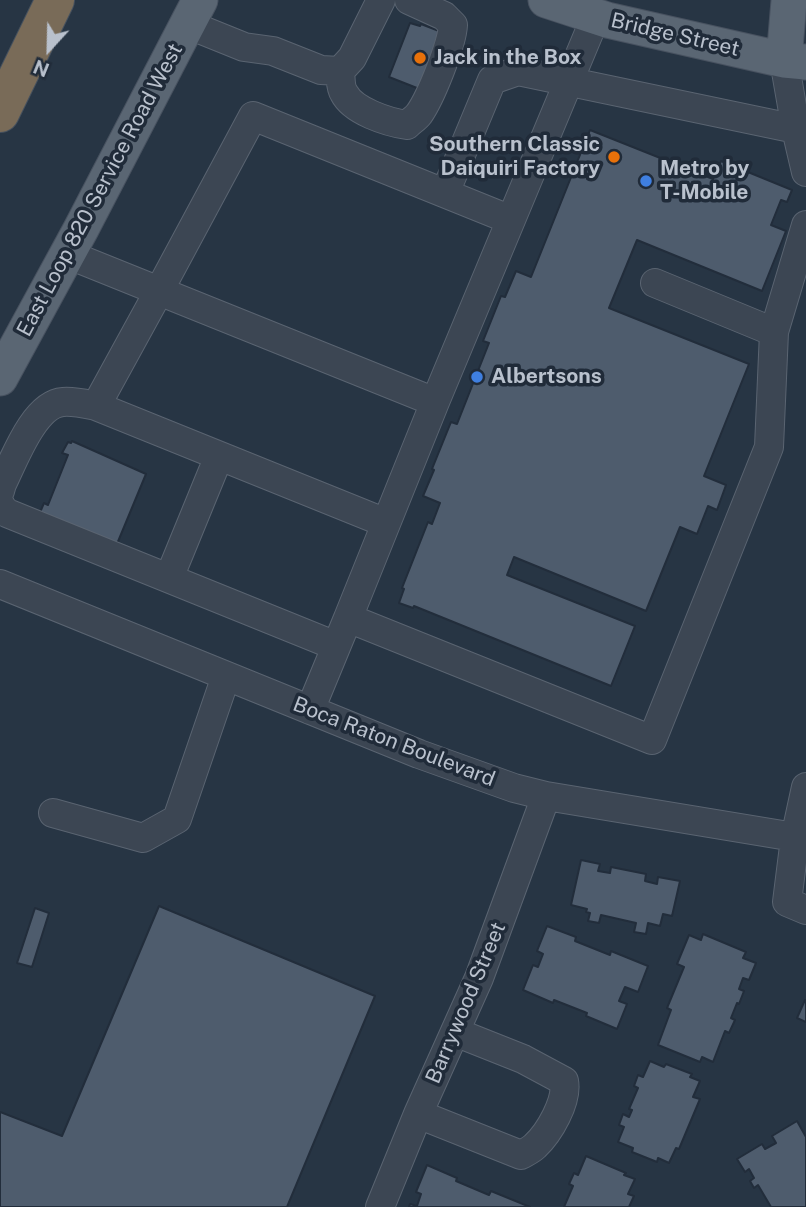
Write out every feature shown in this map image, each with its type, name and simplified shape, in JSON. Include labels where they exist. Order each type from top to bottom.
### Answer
[{"type":"highway","points":[[0,113],[55,0]]},
{"type":"main road","name":"Bridge Street","points":[[546,0],[596,16],[795,61]]},
{"type":"main road","points":[[795,61],[797,1]]},
{"type":"main road","name":"East Loop 820 Service Road West","points":[[0,379],[193,12]]},
{"type":"street","points":[[382,0],[352,58],[340,71],[342,91],[352,105],[393,123],[407,125],[418,116],[426,100],[452,37],[453,25],[444,16],[409,0]]},
{"type":"street","points":[[193,12],[244,47],[273,51],[321,69],[340,71]]},
{"type":"street","points":[[310,710],[596,16]]},
{"type":"street","points":[[795,61],[806,172]]},
{"type":"street","points":[[445,193],[492,80],[518,71],[801,130]]},
{"type":"street","points":[[96,406],[253,116],[511,220]]},
{"type":"street","points":[[348,618],[652,740],[769,447],[774,332],[800,269],[806,225]]},
{"type":"street","points":[[67,254],[435,402]]},
{"type":"street","points":[[655,283],[774,332]]},
{"type":"street","points":[[0,491],[33,422],[47,408],[64,401],[96,406],[386,523]]},
{"type":"street","points":[[169,578],[219,456]]},
{"type":"street","points":[[0,504],[7,513],[336,646]]},
{"type":"street","name":"Boca Raton Boulevard","points":[[0,584],[419,754],[514,788],[546,796],[801,838]]},
{"type":"street","points":[[53,813],[143,838],[177,819],[226,676]]},
{"type":"street","points":[[806,787],[801,838],[787,902],[806,909]]},
{"type":"street","name":"Barrywood Street","points":[[380,1207],[479,978],[546,796]]},
{"type":"street","points":[[418,1114],[520,1155],[532,1149],[544,1136],[562,1102],[564,1081],[523,1059],[455,1032]]},
{"type":"building","points":[[410,23],[439,31],[422,90],[389,77]]},
{"type":"building","points":[[590,130],[713,179],[721,161],[792,190],[787,202],[781,200],[771,225],[786,231],[762,291],[637,240],[609,308],[749,364],[704,476],[726,485],[717,510],[708,506],[697,534],[680,527],[646,611],[514,557],[507,575],[635,626],[611,686],[414,606],[413,608],[399,603],[404,589],[402,588],[428,522],[432,524],[440,503],[423,496],[451,422],[457,424],[489,343],[483,341],[501,296],[505,297],[516,271],[531,277]]},
{"type":"building","points":[[72,441],[146,474],[117,544],[38,517],[44,503],[48,505],[68,455],[62,453],[68,442]]},
{"type":"building","points":[[581,860],[600,864],[598,871],[610,873],[611,867],[646,874],[645,881],[657,884],[658,877],[680,881],[672,916],[663,914],[660,926],[648,923],[646,934],[634,932],[636,923],[601,915],[599,923],[588,921],[590,913],[586,912],[587,909],[571,905]]},
{"type":"building","points":[[159,906],[375,996],[287,1207],[0,1207],[0,1112],[62,1136]]},
{"type":"building","points":[[35,908],[49,913],[32,967],[17,963]]},
{"type":"building","points":[[547,926],[576,937],[575,941],[610,955],[611,951],[648,966],[638,992],[625,987],[619,1001],[627,1004],[617,1029],[586,1016],[587,1013],[523,990],[533,965],[538,967],[543,954],[537,951]]},
{"type":"building","points":[[703,934],[746,952],[743,958],[756,963],[749,980],[743,978],[739,989],[744,991],[731,1018],[735,1020],[729,1033],[725,1031],[713,1062],[702,1057],[700,1062],[658,1045],[671,1010],[667,1008],[684,967],[677,964],[689,935],[701,940]]},
{"type":"building","points":[[806,1000],[806,1022],[797,1018]]},
{"type":"building","points":[[650,1061],[692,1074],[690,1077],[700,1081],[693,1097],[700,1099],[679,1149],[676,1148],[669,1163],[658,1158],[657,1162],[632,1152],[633,1148],[618,1142],[624,1127],[619,1125],[623,1114],[629,1117],[632,1110],[629,1109],[638,1088],[634,1086],[638,1075],[643,1077]]},
{"type":"building","points":[[797,1121],[806,1137],[806,1207],[771,1207],[758,1185],[754,1188],[750,1181],[754,1178],[749,1169],[745,1172],[737,1159],[762,1144],[765,1149],[776,1143],[772,1136]]},
{"type":"building","points":[[586,1156],[635,1179],[628,1194],[634,1196],[629,1207],[564,1207],[573,1186],[569,1184],[574,1173],[578,1175]]},
{"type":"building","points":[[427,1165],[489,1195],[491,1191],[530,1207],[409,1207],[410,1204],[417,1206],[421,1194],[416,1192]]},
{"type":"place","name":"Jack in the Box","points":[[420,58]]},
{"type":"place","name":"Southern Classic Daiquiri Factory","points":[[614,157]]},
{"type":"place","name":"Metro by T-Mobile","points":[[646,181]]},
{"type":"place","name":"Albertsons","points":[[477,377]]}]
